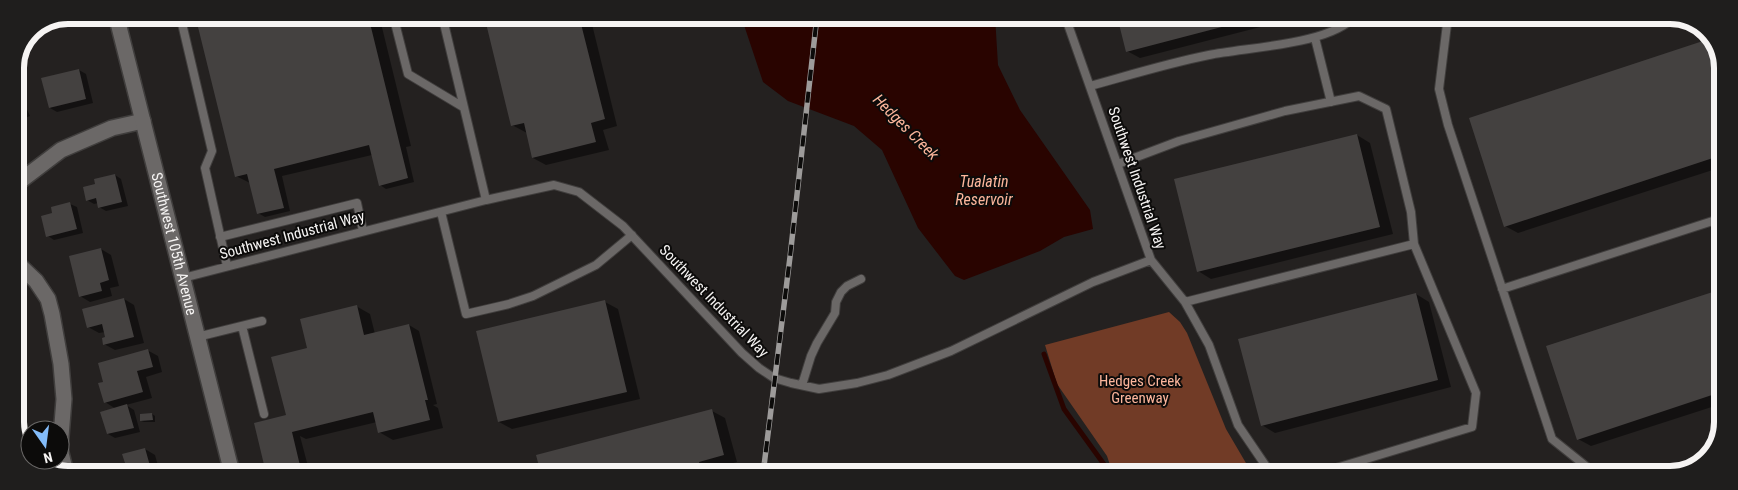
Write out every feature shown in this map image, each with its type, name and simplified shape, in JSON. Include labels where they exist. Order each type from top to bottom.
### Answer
[{"type":"street","name":"Southwest 105th Avenue","points":[[118,24],[230,466]]},
{"type":"street","points":[[24,178],[60,150],[112,128],[143,121]]},
{"type":"street","points":[[24,270],[36,281],[48,298],[52,314],[61,364],[64,399],[60,450],[64,466]]},
{"type":"lane","points":[[182,24],[212,151],[204,168],[226,266]]},
{"type":"lane","points":[[395,24],[408,74],[464,107]]},
{"type":"lane","points":[[444,24],[486,200]]},
{"type":"lane","name":"Southwest Industrial Way","points":[[183,278],[486,200],[554,185],[579,192],[623,226],[742,354],[774,378],[819,389],[858,383],[888,375],[959,348],[1093,282],[1152,260],[1068,24]]},
{"type":"lane","points":[[1090,86],[1210,55],[1314,38],[1339,29],[1345,24]]},
{"type":"lane","points":[[1448,24],[1439,89],[1448,125],[1552,438],[1586,466]]},
{"type":"lane","points":[[1314,38],[1331,102]]},
{"type":"lane","points":[[1118,164],[1179,141],[1285,111],[1360,96],[1386,109],[1411,212],[1414,244],[1476,393],[1472,427],[1343,466]]},
{"type":"lane","points":[[220,237],[357,203],[363,231]]},
{"type":"lane","points":[[441,212],[466,314],[533,296],[596,265],[632,235]]},
{"type":"lane","points":[[1502,289],[1714,221]]},
{"type":"lane","points":[[1185,302],[1414,244]]},
{"type":"lane","points":[[1152,260],[1185,302],[1209,345],[1238,424],[1266,466]]},
{"type":"lane","points":[[802,385],[811,356],[835,313],[836,302],[841,292],[847,286],[861,279]]},
{"type":"lane","points":[[197,337],[262,321]]},
{"type":"lane","points":[[242,326],[264,414]]},
{"type":"green space","name":"Hedges Creek Greenway","points":[[1169,312],[1180,322],[1187,333],[1226,429],[1248,466],[1110,466],[1107,456],[1057,384],[1045,345]]},
{"type":"water","name":"Tualatin Reservoir","points":[[744,24],[995,24],[998,65],[1020,110],[1090,210],[1093,229],[1064,237],[1040,251],[964,280],[955,276],[918,228],[882,150],[854,126],[788,101],[763,82]]},
{"type":"building","points":[[210,24],[370,24],[408,178],[379,186],[369,145],[274,169],[284,208],[257,214],[247,174],[235,177],[198,27]]},
{"type":"building","points":[[486,24],[581,24],[605,119],[591,123],[596,142],[532,158],[524,123],[511,126]]},
{"type":"building","points":[[1119,24],[1233,24],[1126,52]]},
{"type":"building","points":[[1704,40],[1711,51],[1714,65],[1714,158],[1504,227],[1469,118]]},
{"type":"building","points":[[79,69],[86,99],[49,108],[41,78]]},
{"type":"building","points":[[1357,134],[1380,227],[1197,272],[1174,179]]},
{"type":"building","points":[[115,174],[122,202],[98,208],[96,198],[86,201],[83,187],[95,184],[94,179]]},
{"type":"building","points":[[70,202],[77,229],[46,237],[41,216],[52,213],[51,207]]},
{"type":"building","points":[[101,248],[109,280],[100,283],[102,291],[79,297],[69,256]]},
{"type":"building","points":[[1714,292],[1714,394],[1577,440],[1546,346]]},
{"type":"building","points":[[1416,293],[1438,380],[1261,426],[1238,339]]},
{"type":"building","points":[[124,298],[134,337],[103,345],[102,338],[105,337],[102,324],[87,328],[82,309]]},
{"type":"building","points":[[605,300],[627,392],[498,422],[476,331]]},
{"type":"building","points":[[357,305],[364,335],[409,324],[428,400],[425,400],[430,420],[378,433],[373,412],[292,432],[300,466],[264,466],[254,423],[286,415],[271,357],[307,348],[300,319]]},
{"type":"building","points":[[148,349],[153,367],[137,371],[143,392],[104,403],[98,383],[103,382],[98,363]]},
{"type":"building","points":[[127,404],[134,428],[107,434],[100,412]]},
{"type":"building","points":[[712,409],[724,455],[699,462],[700,466],[539,466],[536,455]]},
{"type":"building","points":[[152,413],[153,420],[140,421],[140,414]]},
{"type":"building","points":[[145,448],[150,466],[115,466],[125,463],[122,454]]},
{"type":"waterway","name":"Hedges Creek","points":[[1044,354],[1064,409],[1105,466]]},
{"type":"railway","points":[[764,466],[816,24]]}]
